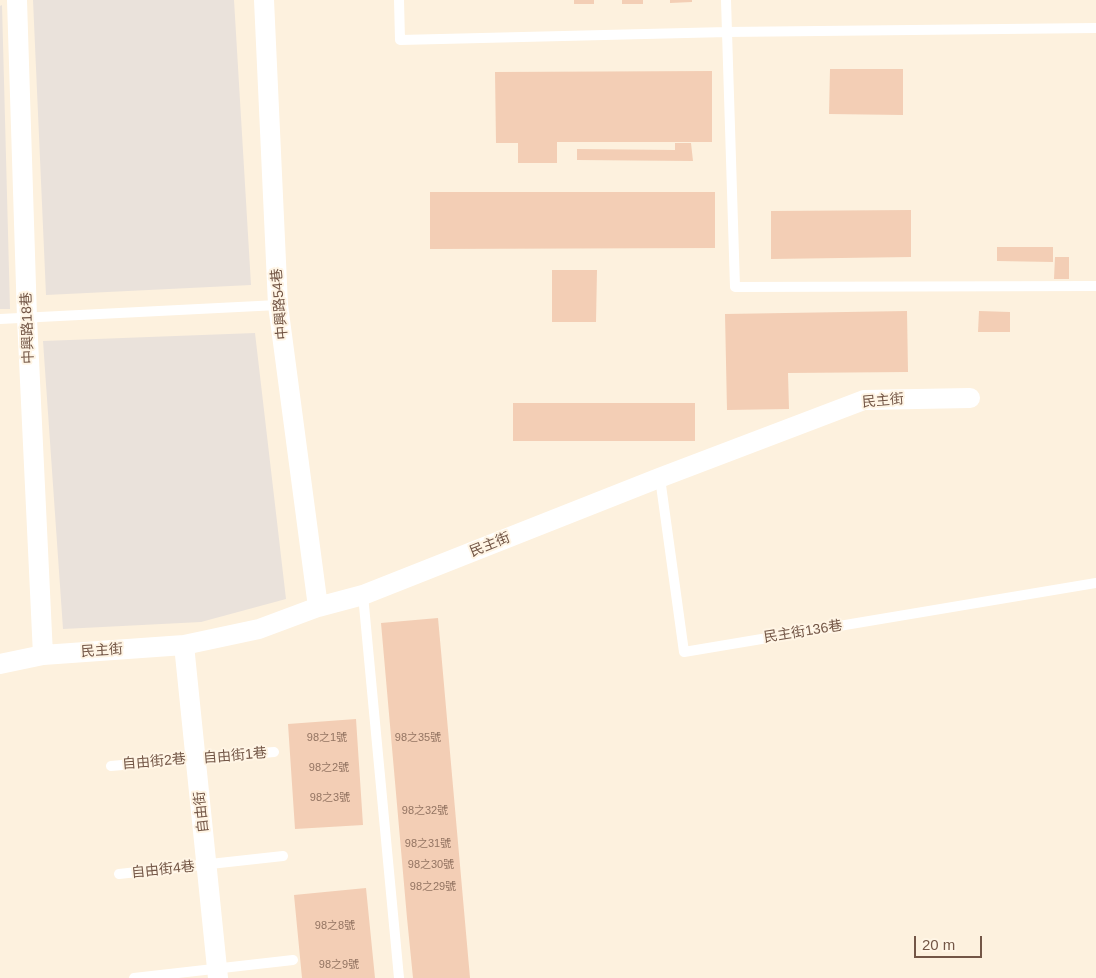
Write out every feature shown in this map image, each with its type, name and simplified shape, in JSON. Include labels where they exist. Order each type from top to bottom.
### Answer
[{"type":"street","name":"中興路18巷","points":[[17,0],[27,318],[43,655]]},
{"type":"street","name":"中興路54巷","points":[[264,0],[278,305],[318,607]]},
{"type":"street","name":"民主街","points":[[0,664],[43,655],[184,645],[259,629],[318,607],[364,595],[864,400],[970,398]]},
{"type":"street","name":"自由街","points":[[184,645],[218,973]]},
{"type":"lane","points":[[400,0],[400,40],[727,32],[1096,28]]},
{"type":"lane","points":[[726,0],[735,287],[1096,286]]},
{"type":"lane","points":[[0,319],[278,305]]},
{"type":"lane","name":"民主街136巷","points":[[660,478],[684,652],[1096,583]]},
{"type":"lane","points":[[364,595],[399,978]]},
{"type":"lane","name":"自由街1巷","points":[[196,759],[274,752]]},
{"type":"lane","name":"自由街2巷","points":[[111,766],[196,759]]},
{"type":"lane","name":"自由街4巷","points":[[119,874],[283,856]]},
{"type":"lane","points":[[134,978],[218,973],[293,960]]},
{"type":"shaded area","points":[[33,0],[234,0],[251,285],[46,295]]},
{"type":"shaded area","points":[[2,5],[10,309],[0,309],[0,6]]},
{"type":"shaded area","points":[[255,333],[286,599],[201,622],[63,629],[43,341]]},
{"type":"building","points":[[574,0],[594,0],[594,4],[574,4]]},
{"type":"building","points":[[622,0],[643,0],[643,4],[622,4]]},
{"type":"building","points":[[670,0],[692,0],[692,2],[670,3]]},
{"type":"building","points":[[830,69],[903,69],[903,115],[829,114]]},
{"type":"building","points":[[712,71],[712,142],[557,142],[557,163],[518,163],[518,143],[496,143],[495,72]]},
{"type":"building","points":[[675,143],[691,143],[693,161],[577,160],[577,149],[675,150]]},
{"type":"building","points":[[430,192],[715,192],[715,248],[430,249]]},
{"type":"building","points":[[911,210],[911,257],[771,259],[771,211]]},
{"type":"building","points":[[997,247],[1053,247],[1053,262],[997,261]]},
{"type":"building","points":[[1055,257],[1069,257],[1069,279],[1054,279]]},
{"type":"building","points":[[552,270],[597,270],[596,322],[552,322]]},
{"type":"building","points":[[907,311],[908,372],[788,373],[789,409],[727,410],[725,314]]},
{"type":"building","points":[[979,311],[1010,312],[1010,332],[978,332]]},
{"type":"building","points":[[513,403],[695,403],[695,441],[513,441]]},
{"type":"building","points":[[438,618],[470,978],[413,978],[407,918],[381,623]]},
{"type":"building","points":[[356,719],[363,825],[295,829],[288,724]]},
{"type":"building","points":[[366,888],[375,978],[302,978],[294,895]]}]
